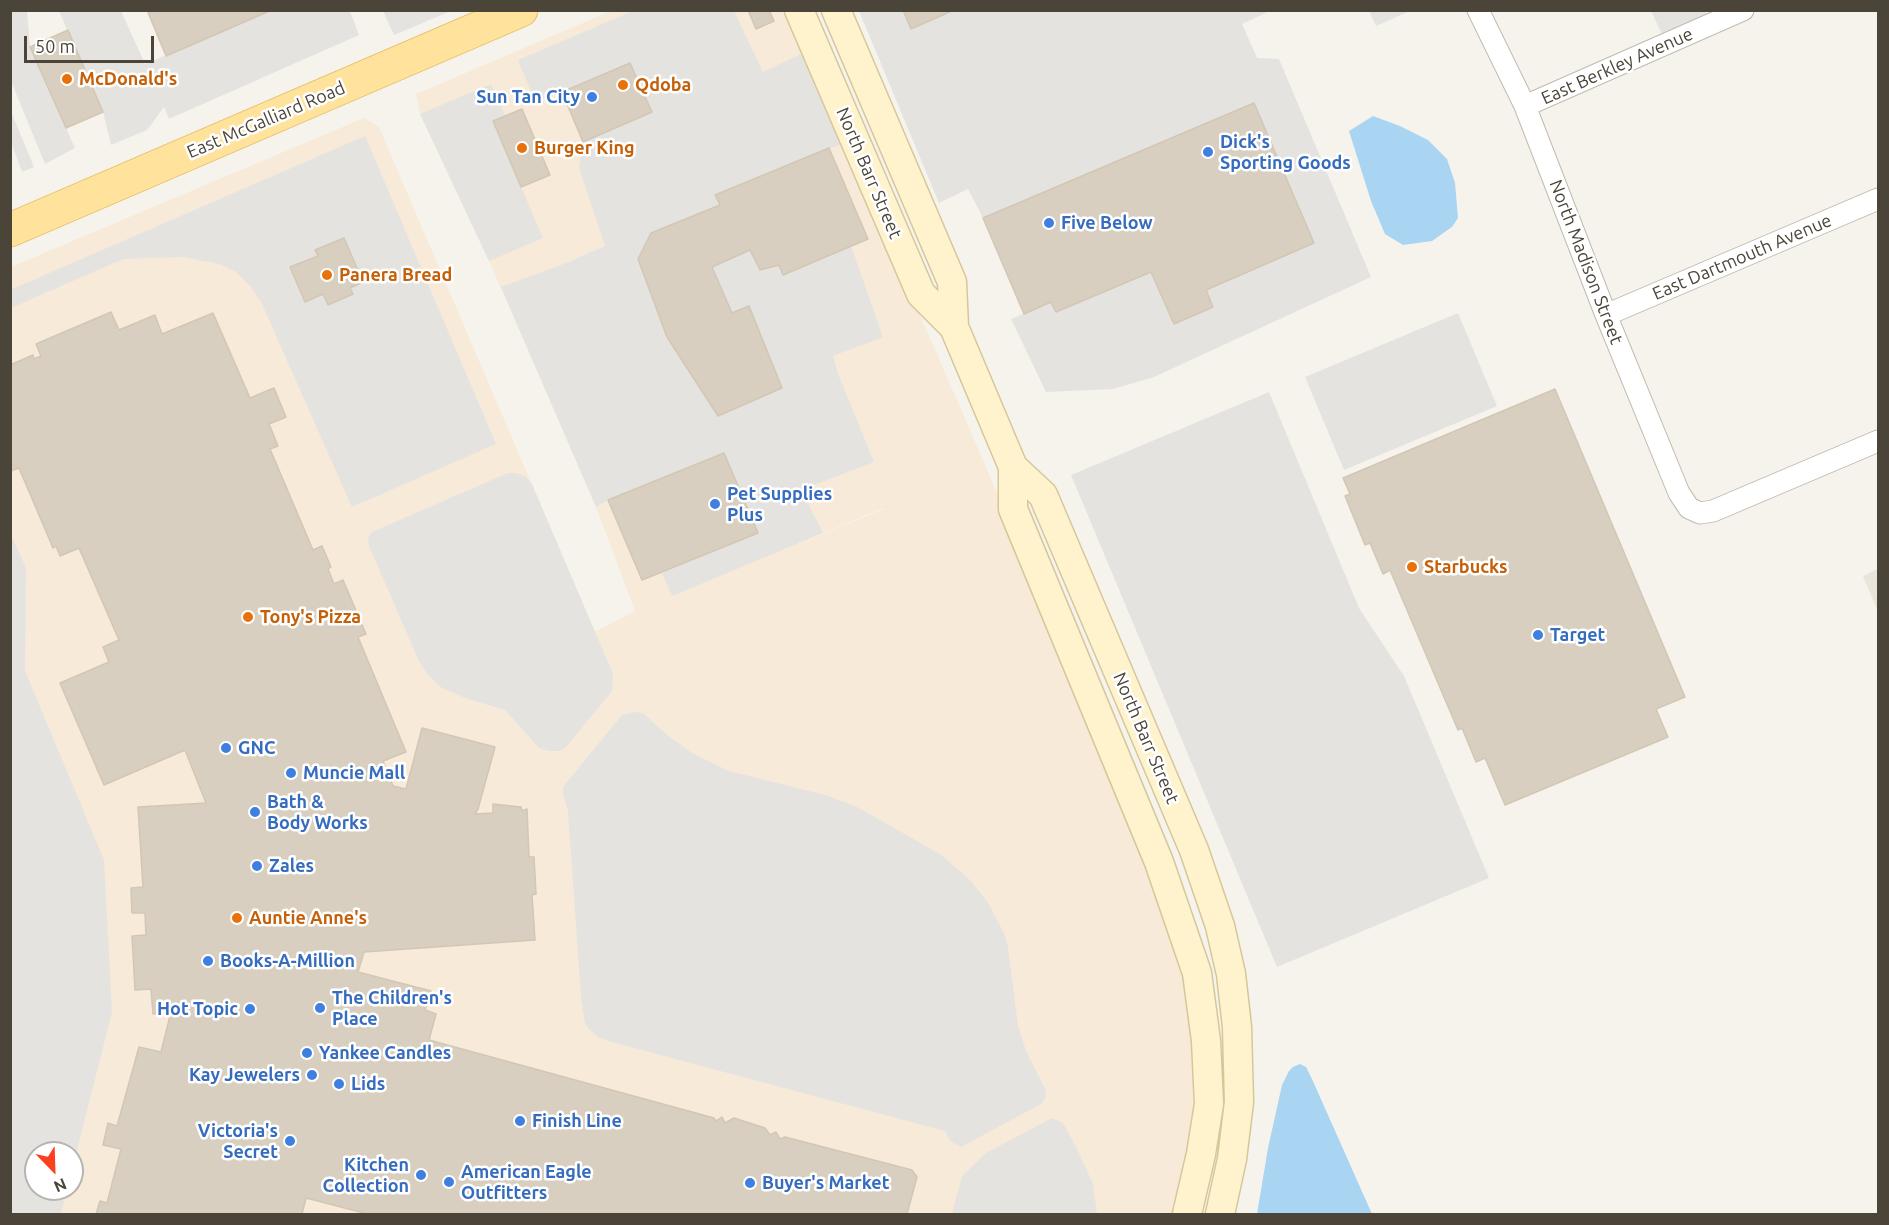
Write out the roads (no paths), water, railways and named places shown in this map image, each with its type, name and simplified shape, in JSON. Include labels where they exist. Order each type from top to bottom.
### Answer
[{"type":"main road","name":"East McGalliard Road","points":[[10,230],[521,10]]},
{"type":"street","name":"North Barr Street","points":[[800,10],[921,294],[954,327]]},
{"type":"street","name":"North Barr Street","points":[[836,10],[952,282],[954,327],[1013,467],[1014,509],[1159,862],[1188,942],[1197,973],[1206,1041],[1209,1104],[1202,1154],[1187,1215]]},
{"type":"street","name":"North Madison Street","points":[[1478,10],[1525,106],[1606,315],[1679,493],[1689,508],[1705,513],[1713,511],[1878,441]]},
{"type":"street","name":"East Berkley Avenue","points":[[1525,106],[1743,10]]},
{"type":"street","name":"East Dartmouth Avenue","points":[[1606,315],[1878,199]]},
{"type":"street","name":"North Barr Street","points":[[1013,467],[1043,495],[1194,850],[1220,926],[1231,974],[1237,1028],[1239,1102],[1232,1159],[1220,1215]]},
{"type":"water","points":[[1373,116],[1428,140],[1447,159],[1455,183],[1458,218],[1452,227],[1432,241],[1403,245],[1385,234],[1371,201],[1349,131]]},
{"type":"water","points":[[1300,1064],[1306,1067],[1312,1079],[1372,1214],[1257,1214],[1282,1085],[1289,1071]]},
{"type":"place","name":"McDonald's","points":[[67,79]]},
{"type":"place","name":"Qdoba","points":[[623,85]]},
{"type":"place","name":"Sun Tan City","points":[[592,97]]},
{"type":"place","name":"Burger King","points":[[522,148]]},
{"type":"place","name":"Dick's Sporting Goods","points":[[1208,152]]},
{"type":"place","name":"Five Below","points":[[1049,223]]},
{"type":"place","name":"Panera Bread","points":[[327,275]]},
{"type":"place","name":"Pet Supplies Plus","points":[[715,504]]},
{"type":"place","name":"Starbucks","points":[[1412,567]]},
{"type":"place","name":"Tony's Pizza","points":[[248,617]]},
{"type":"place","name":"Target","points":[[1538,635]]},
{"type":"place","name":"GNC","points":[[226,748]]},
{"type":"place","name":"Muncie Mall","points":[[291,773]]},
{"type":"place","name":"Bath & Body Works","points":[[255,812]]},
{"type":"place","name":"Zales","points":[[257,866]]},
{"type":"place","name":"Auntie Anne's","points":[[237,918]]},
{"type":"place","name":"Books-A-Million","points":[[208,961]]},
{"type":"place","name":"The Children's Place","points":[[320,1008]]},
{"type":"place","name":"Hot Topic","points":[[250,1009]]},
{"type":"place","name":"Yankee Candles","points":[[307,1053]]},
{"type":"place","name":"Kay Jewelers","points":[[312,1075]]},
{"type":"place","name":"Lids","points":[[339,1084]]},
{"type":"place","name":"Finish Line","points":[[520,1121]]},
{"type":"place","name":"Victoria's Secret","points":[[290,1141]]},
{"type":"place","name":"Kitchen Collection","points":[[421,1175]]},
{"type":"place","name":"American Eagle Outfitters","points":[[449,1182]]},
{"type":"place","name":"Buyer's Market","points":[[750,1183]]}]
